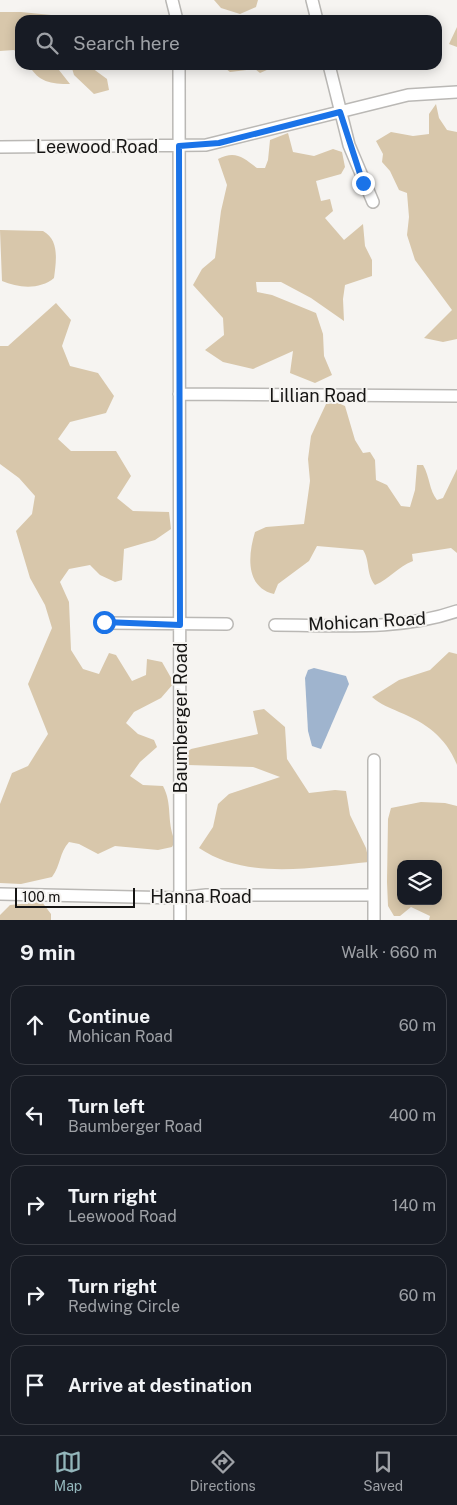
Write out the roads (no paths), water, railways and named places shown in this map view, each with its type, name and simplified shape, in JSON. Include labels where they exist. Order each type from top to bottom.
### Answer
[{"type":"street","points":[[172,0],[176,15]]},
{"type":"street","points":[[312,0],[316,15]]},
{"type":"street","name":"Baumberger Road","points":[[179,70],[180,920]]},
{"type":"street","points":[[329,70],[354,158],[372,202]]},
{"type":"street","name":"Leewood Road","points":[[0,147],[179,146],[219,143],[408,95],[457,92]]},
{"type":"street","name":"Lillian Road","points":[[179,394],[457,396]]},
{"type":"street","name":"Mohican Road","points":[[275,625],[389,624],[427,620],[457,611]]},
{"type":"street","points":[[104,622],[180,625],[227,624]]},
{"type":"street","points":[[374,760],[374,920]]},
{"type":"street","name":"Hanna Road","points":[[0,894],[179,898],[206,895],[373,895]]},
{"type":"water","points":[[314,668],[346,676],[349,684],[321,749],[312,746],[308,731],[305,678],[308,670]]}]
